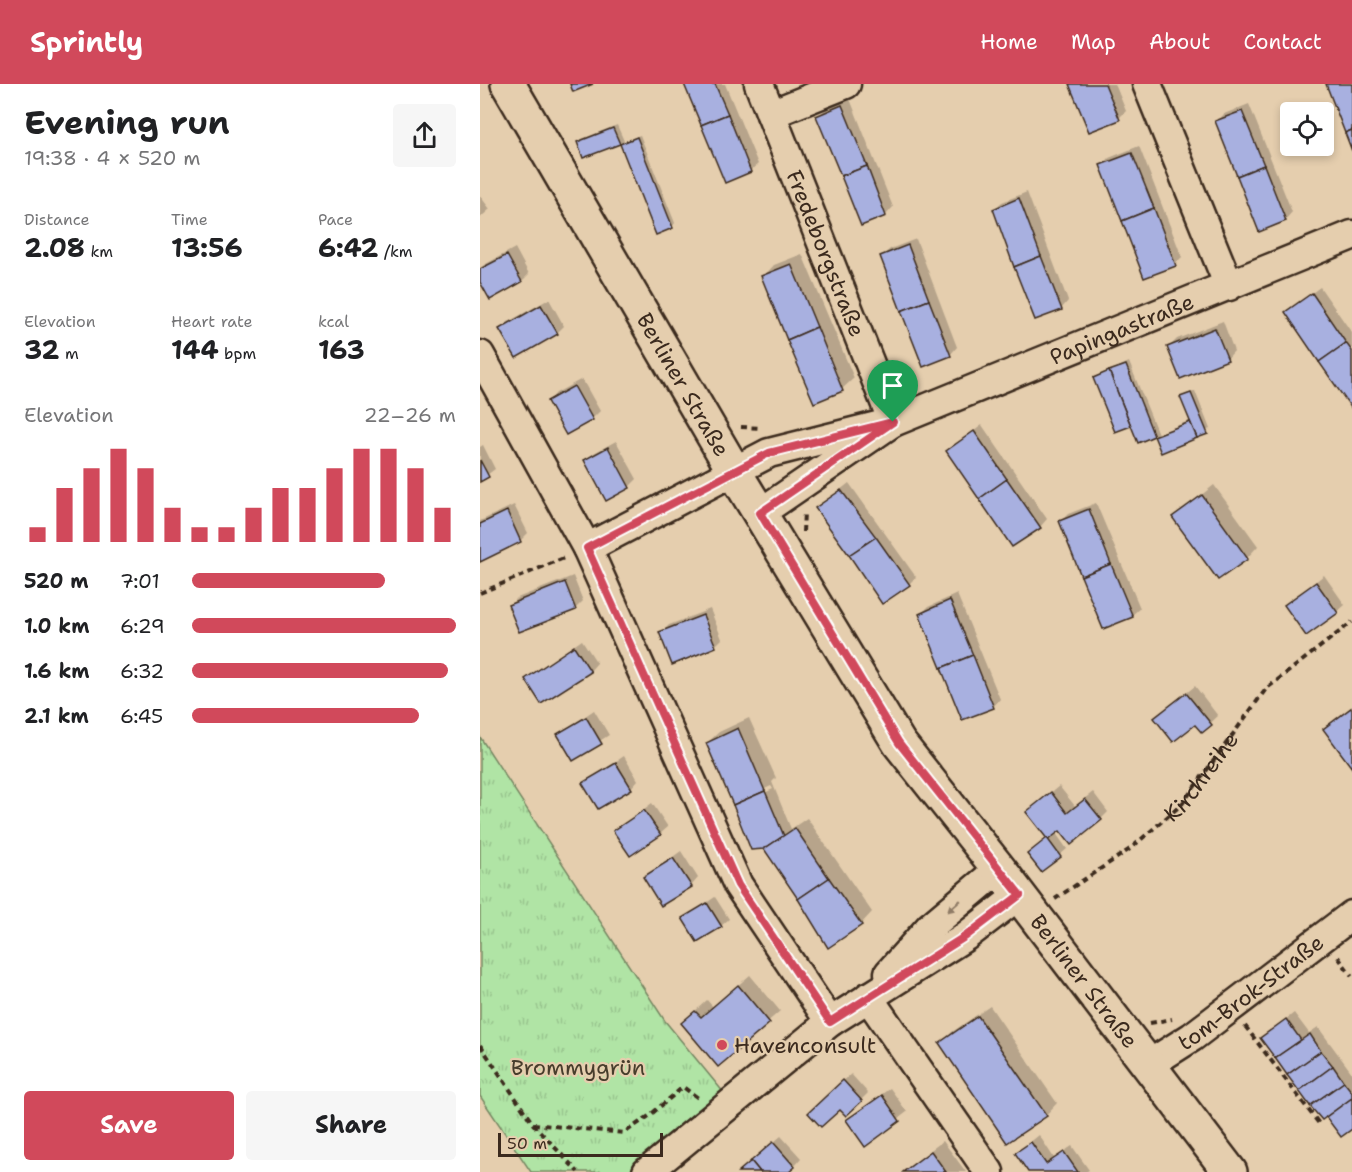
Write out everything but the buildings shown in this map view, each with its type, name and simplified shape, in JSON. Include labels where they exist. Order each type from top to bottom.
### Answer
[{"type":"main road","name":"Berliner Straße","points":[[508,84],[734,471],[899,743],[1027,904],[1230,1172]]},
{"type":"street","name":"Fredeborgstraße","points":[[759,84],[893,422]]},
{"type":"street","points":[[771,114],[846,84]]},
{"type":"street","points":[[1147,84],[1229,286]]},
{"type":"street","name":"Papingastraße","points":[[587,548],[769,453],[893,422],[1352,235]]},
{"type":"street","points":[[480,355],[587,548],[738,885],[830,1022]]},
{"type":"street","name":"Papingastraße","points":[[760,513],[893,422]]},
{"type":"street","points":[[868,997],[930,927],[999,869]]},
{"type":"street","points":[[647,1172],[830,1022],[966,936],[1027,904]]},
{"type":"street","name":"tom-Brok-Straße","points":[[1148,1065],[1192,1037],[1352,915]]},
{"type":"street","points":[[868,997],[990,1172]]},
{"type":"path","points":[[480,592],[587,548]]},
{"type":"path","name":"Kirchreihe","points":[[1027,904],[1130,849],[1182,804],[1266,689],[1352,622]]},
{"type":"path","points":[[1332,949],[1352,976]]},
{"type":"path","points":[[1244,1025],[1320,1125]]},
{"type":"path","points":[[480,1045],[533,1124],[578,1172]]},
{"type":"path","points":[[533,1124],[624,1133],[683,1087],[718,1112]]},
{"type":"green space","name":"Brommygrün","points":[[480,737],[665,1021],[724,1093],[633,1172],[531,1172],[480,1096]]},
{"type":"place","name":"Havenconsult","points":[[722,1045]]},
{"type":"route","points":[[893,422],[760,513],[899,743],[1020,895],[966,936],[830,1022],[738,885],[587,548],[769,453],[893,422]]}]
